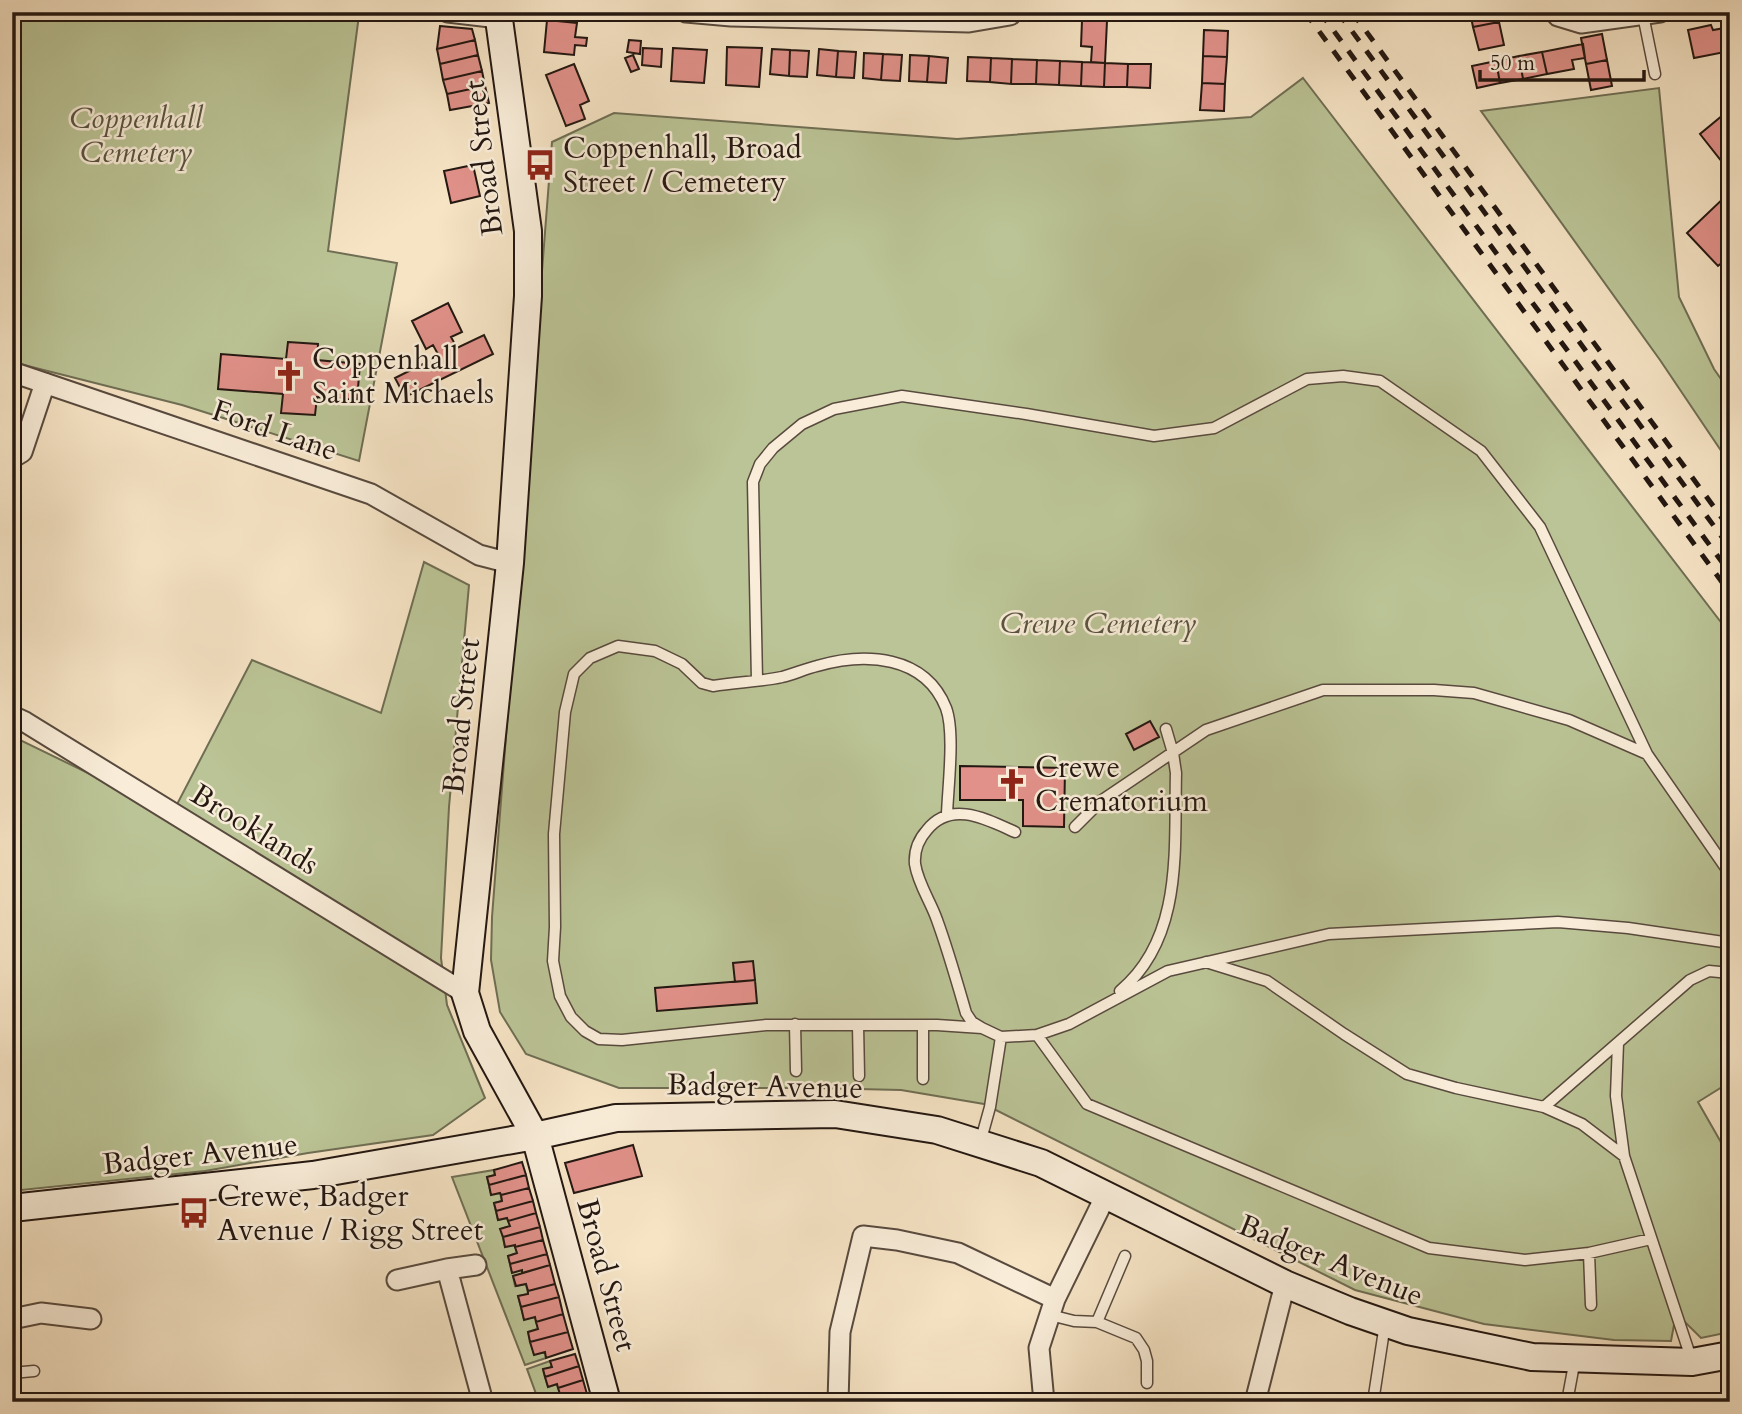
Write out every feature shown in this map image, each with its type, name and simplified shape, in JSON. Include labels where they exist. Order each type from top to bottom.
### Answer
[{"type":"street","points":[[448,12],[499,15]]},
{"type":"street","points":[[686,12],[969,22],[1010,15],[1013,12]]},
{"type":"street","points":[[1555,12],[1558,16],[1581,23],[1651,14]]},
{"type":"street","name":"Broad Street","points":[[499,15],[527,231],[528,296],[510,563],[466,993],[477,1031],[535,1136],[607,1402]]},
{"type":"street","name":"Ford Lane","points":[[12,372],[371,494],[478,555],[510,563]]},
{"type":"street","points":[[12,458],[22,452],[45,383]]},
{"type":"street","name":"Brooklands","points":[[12,716],[466,993]]},
{"type":"street","name":"Badger Avenue","points":[[12,1208],[313,1175],[535,1136],[616,1118],[835,1114],[937,1130],[1041,1163],[1285,1283],[1350,1311],[1408,1331],[1532,1357],[1692,1362],[1730,1355]]},
{"type":"street","points":[[1044,1402],[1039,1348],[1052,1307],[1106,1195]]},
{"type":"street","points":[[838,1402],[840,1332],[863,1236],[958,1253],[1052,1307]]},
{"type":"street","points":[[397,1280],[476,1265]]},
{"type":"street","points":[[447,1269],[482,1402]]},
{"type":"street","points":[[1255,1402],[1285,1283]]},
{"type":"street","points":[[12,1319],[41,1313],[91,1318]]},
{"type":"lane","points":[[1651,14],[1655,74]]},
{"type":"lane","points":[[757,680],[753,482],[760,464],[802,424],[834,409],[902,396],[1154,436],[1214,428],[1307,379],[1343,376],[1380,381],[1481,451],[1540,527],[1647,754],[1730,874]]},
{"type":"lane","points":[[947,814],[950,735],[946,709],[932,685],[915,670],[899,663],[857,659],[819,665],[783,677],[713,686],[702,683],[682,664],[655,651],[618,646],[590,658],[574,674],[565,712],[554,834],[553,961],[560,996],[571,1017],[585,1031],[599,1039],[622,1040],[795,1024],[982,1028]]},
{"type":"lane","points":[[1075,827],[1101,801],[1206,730],[1323,691],[1474,692],[1569,720],[1647,754]]},
{"type":"lane","points":[[1104,1005],[1132,982],[1150,958],[1164,925],[1171,897],[1176,773],[1166,729]]},
{"type":"lane","points":[[1015,832],[988,820],[964,814],[947,814],[934,821],[915,850],[920,882],[936,917],[966,1013],[972,1022],[1001,1037],[1037,1035],[1069,1024],[1168,971],[1329,934],[1558,922],[1628,928],[1730,943]]},
{"type":"lane","points":[[1206,962],[1267,981],[1407,1074],[1456,1088],[1544,1107],[1582,1124],[1624,1156]]},
{"type":"lane","points":[[1544,1107],[1690,980],[1709,971],[1730,973]]},
{"type":"lane","points":[[795,1024],[796,1072]]},
{"type":"lane","points":[[858,1025],[859,1076]]},
{"type":"lane","points":[[923,1025],[923,1079]]},
{"type":"lane","points":[[1037,1035],[1087,1104],[1429,1248],[1525,1260],[1589,1253],[1651,1239]]},
{"type":"lane","points":[[979,1143],[990,1107],[1001,1037]]},
{"type":"lane","points":[[1618,1043],[1616,1096],[1624,1156],[1692,1362]]},
{"type":"lane","points":[[1589,1253],[1591,1305]]},
{"type":"lane","points":[[1097,1322],[1125,1256]]},
{"type":"lane","points":[[1052,1307],[1074,1321],[1097,1322],[1136,1338],[1147,1360],[1147,1383]]},
{"type":"lane","points":[[1373,1402],[1385,1324]]},
{"type":"lane","points":[[1567,1402],[1575,1358]]},
{"type":"lane","points":[[12,1373],[34,1371]]},
{"type":"green space","name":"Coppenhall Cemetery","points":[[12,12],[336,12],[359,15],[328,251],[397,263],[359,461],[182,405],[12,362]]},
{"type":"green space","name":"Crewe Cemetery","points":[[1303,78],[1730,634],[1730,1082],[1698,1102],[1730,1158],[1730,1332],[1701,1338],[1685,1322],[1674,1325],[1671,1341],[1614,1340],[1484,1324],[1355,1290],[984,1104],[901,1090],[619,1088],[526,1054],[500,1012],[491,960],[492,917],[552,142],[614,113],[957,139],[1251,117]]},
{"type":"green space","points":[[1659,88],[1679,297],[1714,369],[1730,392],[1730,464],[1660,360],[1481,111]]},
{"type":"green space","points":[[424,562],[469,585],[449,807],[441,958],[447,1005],[485,1098],[433,1135],[205,1171],[12,1191],[12,736],[172,814],[252,660],[381,713]]},
{"type":"green space","points":[[494,1170],[495,1175],[487,1177],[491,1194],[500,1193],[502,1201],[494,1203],[498,1220],[507,1218],[510,1226],[501,1229],[505,1247],[515,1245],[517,1253],[508,1256],[512,1272],[522,1270],[523,1274],[513,1276],[515,1286],[526,1284],[528,1294],[518,1296],[524,1319],[535,1317],[538,1329],[528,1332],[534,1354],[545,1352],[546,1358],[525,1365],[452,1177]]},
{"type":"green space","points":[[550,1361],[552,1367],[543,1370],[548,1387],[557,1384],[560,1394],[551,1397],[553,1402],[539,1402],[527,1369]]},
{"type":"building","points":[[1082,12],[1107,12],[1107,21],[1082,20]]},
{"type":"building","points":[[1141,12],[1168,12],[1168,15]]},
{"type":"building","points":[[1168,12],[1193,12],[1193,16],[1168,15]]},
{"type":"building","points":[[1470,12],[1497,12],[1499,22],[1473,27]]},
{"type":"building","points":[[547,20],[577,23],[575,37],[587,38],[586,46],[575,45],[574,55],[544,52]]},
{"type":"building","points":[[1082,20],[1107,21],[1105,63],[1091,62],[1092,47],[1081,46]]},
{"type":"building","points":[[1499,22],[1504,45],[1479,50],[1473,27]]},
{"type":"building","points":[[1711,25],[1713,30],[1730,27],[1730,51],[1694,58],[1688,30]]},
{"type":"building","points":[[440,26],[472,29],[475,40],[437,49]]},
{"type":"building","points":[[1204,30],[1228,31],[1227,57],[1203,56]]},
{"type":"building","points":[[1602,34],[1607,60],[1586,64],[1581,38]]},
{"type":"building","points":[[475,40],[478,55],[440,64],[437,49]]},
{"type":"building","points":[[629,40],[641,41],[640,54],[627,52]]},
{"type":"building","points":[[1583,44],[1585,58],[1572,60],[1574,69],[1547,74],[1542,52]]},
{"type":"building","points":[[727,47],[762,48],[759,87],[726,85]]},
{"type":"building","points":[[643,48],[662,49],[661,67],[642,65]]},
{"type":"building","points":[[673,48],[707,50],[704,83],[671,81]]},
{"type":"building","points":[[772,49],[790,50],[789,76],[770,74]]},
{"type":"building","points":[[819,49],[838,51],[836,77],[817,75]]},
{"type":"building","points":[[790,50],[809,51],[807,77],[789,76]]},
{"type":"building","points":[[838,51],[856,52],[854,78],[836,77]]},
{"type":"building","points":[[1542,52],[1547,74],[1523,79],[1519,56]]},
{"type":"building","points":[[864,53],[883,54],[881,80],[863,78]]},
{"type":"building","points":[[883,54],[902,55],[900,81],[881,80]]},
{"type":"building","points":[[478,55],[482,71],[443,80],[440,64]]},
{"type":"building","points":[[633,55],[639,69],[631,72],[625,58]]},
{"type":"building","points":[[910,55],[929,56],[927,82],[909,81]]},
{"type":"building","points":[[929,56],[948,58],[946,83],[927,82]]},
{"type":"building","points":[[1203,56],[1227,57],[1225,84],[1202,83]]},
{"type":"building","points":[[1519,56],[1523,79],[1500,83],[1496,61]]},
{"type":"building","points":[[968,57],[991,58],[990,82],[967,81]]},
{"type":"building","points":[[991,58],[1012,59],[1011,84],[990,82]]},
{"type":"building","points":[[1012,59],[1037,60],[1036,84],[1011,84]]},
{"type":"building","points":[[1037,60],[1060,61],[1059,85],[1036,84]]},
{"type":"building","points":[[1607,60],[1612,86],[1591,90],[1586,64]]},
{"type":"building","points":[[1060,61],[1082,62],[1081,86],[1059,85]]},
{"type":"building","points":[[1496,61],[1500,83],[1477,88],[1472,66]]},
{"type":"building","points":[[1082,62],[1105,63],[1104,87],[1081,86]]},
{"type":"building","points":[[1105,63],[1128,64],[1127,87],[1104,87]]},
{"type":"building","points":[[574,64],[589,101],[580,105],[585,119],[566,126],[546,75]]},
{"type":"building","points":[[1128,64],[1151,64],[1150,88],[1127,87]]},
{"type":"building","points":[[482,71],[485,86],[447,94],[443,80]]},
{"type":"building","points":[[1202,83],[1225,84],[1224,111],[1200,110]]},
{"type":"building","points":[[485,86],[489,103],[450,110],[447,94]]},
{"type":"building","points":[[1729,110],[1730,112],[1730,172],[1700,134]]},
{"type":"building","points":[[473,165],[480,196],[451,203],[444,171]]},
{"type":"building","points":[[1730,192],[1730,256],[1718,266],[1687,233]]},
{"type":"building","points":[[448,303],[462,332],[451,337],[457,348],[484,335],[493,354],[405,397],[395,378],[439,356],[433,345],[426,349],[412,321]]},
{"type":"building","name":"Coppenhall Saint Michaels","points":[[288,342],[318,344],[317,360],[360,364],[357,400],[317,397],[315,415],[281,413],[283,394],[218,389],[221,354],[286,359]]},
{"type":"building","points":[[1150,721],[1159,737],[1134,750],[1126,734]]},
{"type":"building","name":"Crewe Crematorium","points":[[960,766],[1065,768],[1064,827],[1023,826],[1023,800],[960,800]]},
{"type":"building","points":[[753,961],[755,980],[735,982],[733,963]]},
{"type":"building","points":[[755,980],[757,1003],[657,1011],[655,988]]},
{"type":"building","points":[[633,1145],[642,1176],[574,1193],[565,1163]]},
{"type":"building","points":[[522,1162],[526,1175],[489,1185],[487,1177],[495,1175],[494,1170]]},
{"type":"building","points":[[526,1175],[529,1188],[491,1195],[489,1185]]},
{"type":"building","points":[[529,1188],[533,1201],[496,1211],[494,1203],[502,1201],[501,1195]]},
{"type":"building","points":[[533,1201],[536,1213],[508,1221],[507,1218],[498,1220],[496,1211]]},
{"type":"building","points":[[536,1213],[540,1227],[503,1237],[500,1229],[510,1226],[508,1221]]},
{"type":"building","points":[[540,1227],[543,1240],[505,1247],[503,1237]]},
{"type":"building","points":[[543,1240],[547,1254],[510,1264],[508,1256],[517,1253],[515,1247]]},
{"type":"building","points":[[547,1254],[550,1265],[512,1273],[510,1264]]},
{"type":"building","points":[[550,1265],[555,1284],[528,1291],[526,1284],[516,1286],[513,1276]]},
{"type":"building","points":[[555,1284],[559,1297],[521,1307],[518,1296]]},
{"type":"building","points":[[559,1297],[563,1314],[536,1322],[535,1317],[524,1320],[521,1307]]},
{"type":"building","points":[[563,1314],[568,1332],[530,1342],[528,1332],[538,1329],[536,1322]]},
{"type":"building","points":[[568,1332],[573,1349],[546,1358],[545,1352],[534,1355],[530,1342]]},
{"type":"building","points":[[575,1354],[579,1366],[545,1377],[543,1369],[552,1367],[550,1361]]},
{"type":"building","points":[[579,1366],[583,1380],[558,1388],[557,1384],[548,1387],[545,1377]]},
{"type":"building","points":[[583,1380],[587,1394],[563,1402],[553,1402],[551,1397],[560,1394],[558,1388]]},
{"type":"building","points":[[587,1394],[589,1402],[563,1402]]},
{"type":"railway","points":[[1305,12],[1730,593]]},
{"type":"railway","points":[[1320,12],[1730,573]]},
{"type":"railway","points":[[1338,12],[1730,548]]},
{"type":"railway","points":[[1352,12],[1730,529]]},
{"type":"place","name":"Coppenhall, Broad Street / Cemetery","points":[[540,165]]},
{"type":"place","name":"Coppenhall Saint Michaels","points":[[289,376]]},
{"type":"place","name":"Crewe Crematorium","points":[[1012,784]]},
{"type":"place","name":"Crewe, Badger Avenue / Rigg Street","points":[[194,1213]]}]
